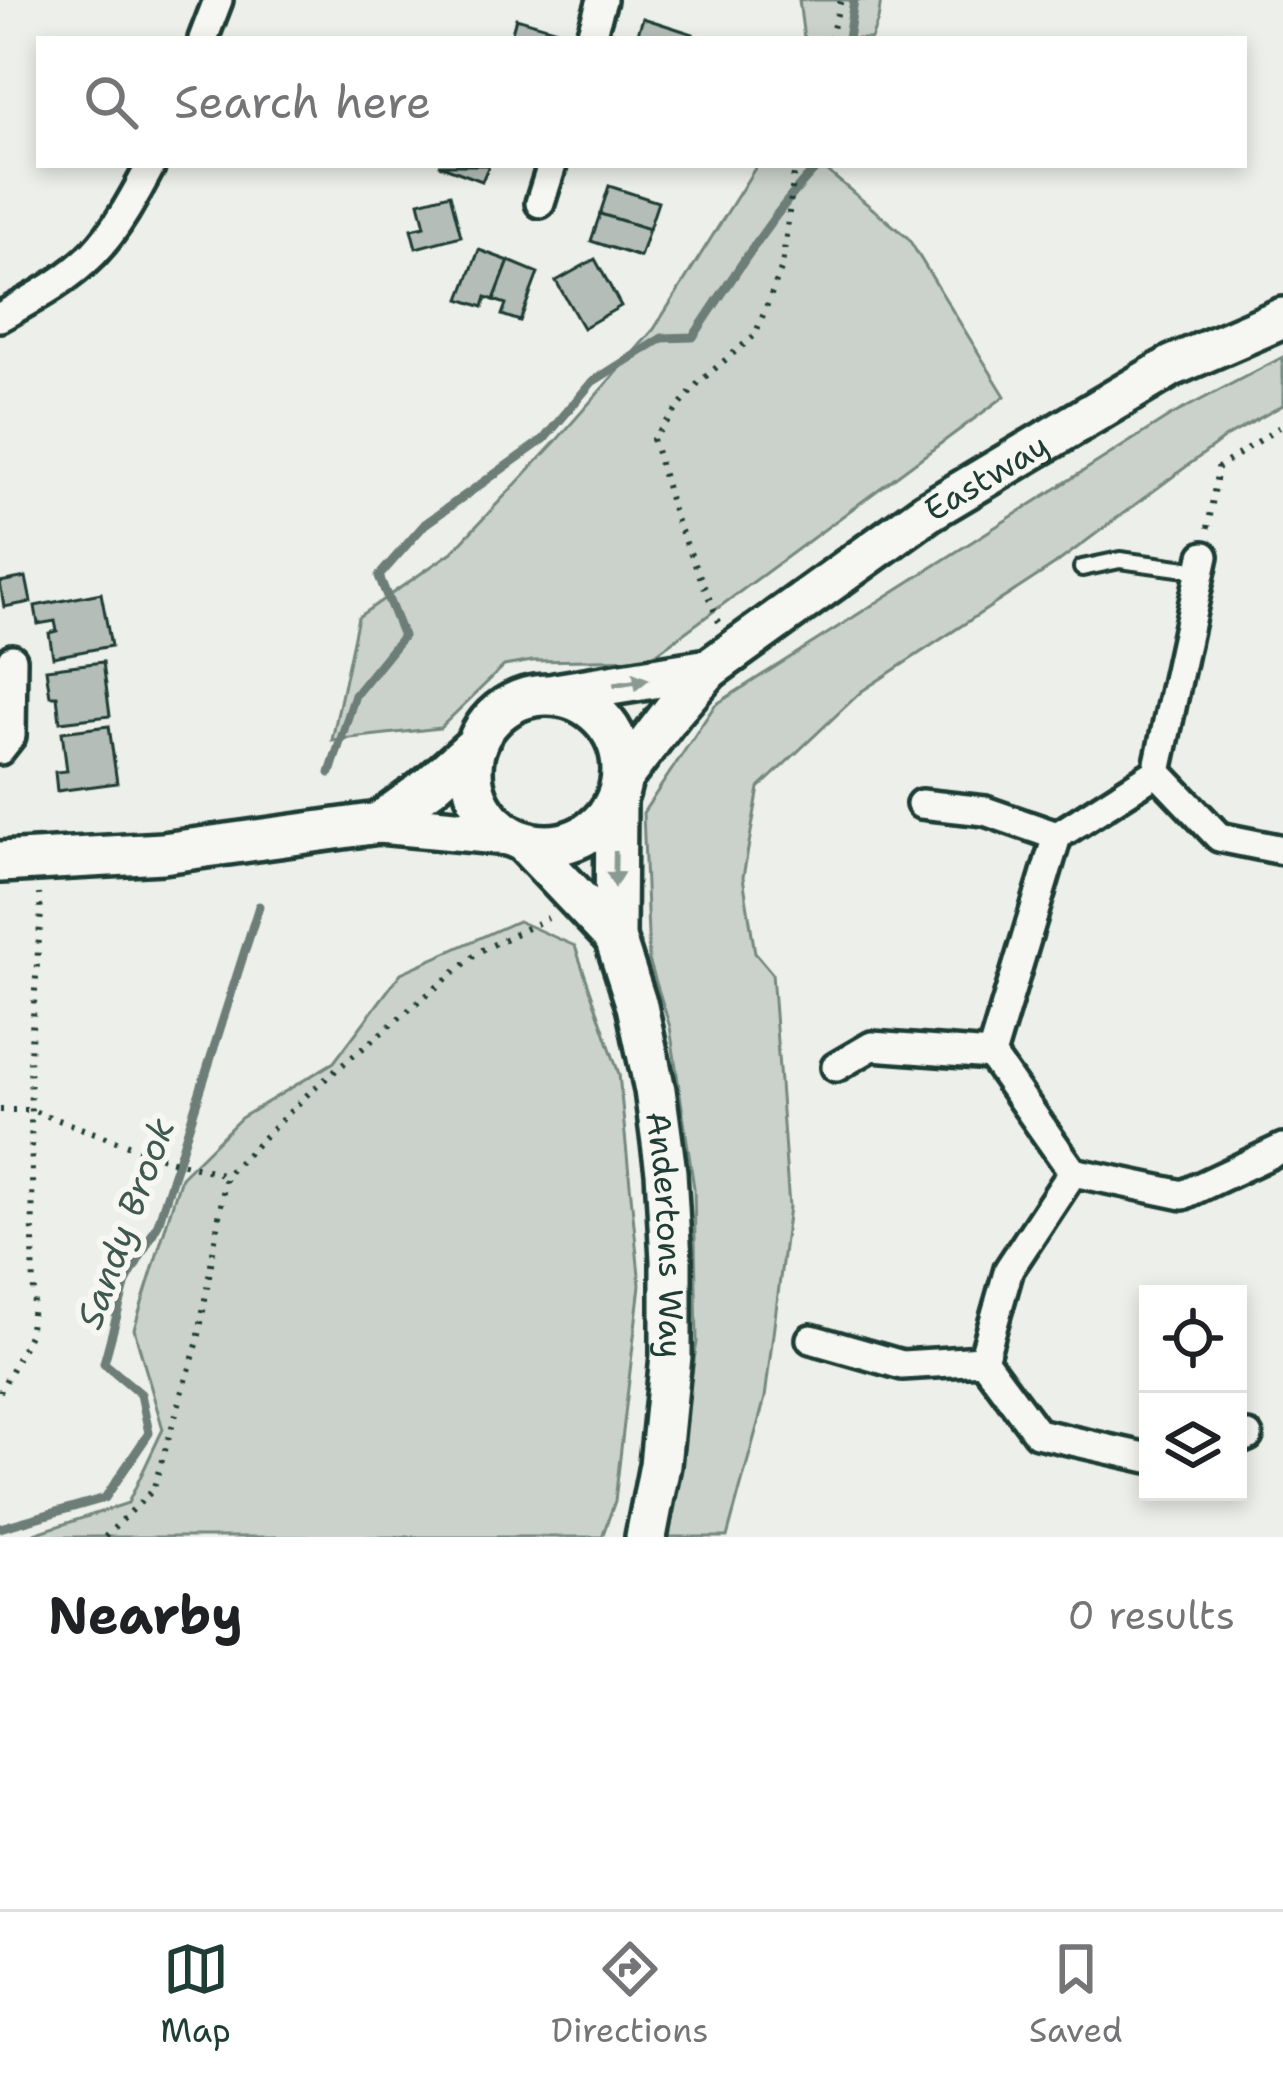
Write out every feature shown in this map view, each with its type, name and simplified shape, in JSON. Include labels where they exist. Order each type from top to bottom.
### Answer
[{"type":"main road","name":"Eastway","points":[[619,789],[673,711],[721,661],[927,512],[1172,367],[1283,318]]},
{"type":"main road","name":"Eastway","points":[[552,694],[721,661]]},
{"type":"main road","points":[[18,861],[163,853],[379,823],[545,845],[567,842],[604,819],[619,789],[621,754],[612,731],[576,700],[552,694],[505,707],[487,724],[476,746],[471,771],[476,796],[489,818],[516,839]]},
{"type":"main road","points":[[379,823],[476,746]]},
{"type":"main road","name":"Andertons Way","points":[[619,789],[615,938],[637,1006],[655,1090],[671,1260],[671,1356],[660,1465],[646,1537]]},
{"type":"main road","name":"Andertons Way","points":[[516,839],[615,938]]},
{"type":"street","points":[[204,36],[218,0]]},
{"type":"street","points":[[591,36],[602,0]]},
{"type":"street","points":[[0,317],[52,287],[95,253],[149,168]]},
{"type":"street","points":[[540,202],[551,168]]},
{"type":"street","points":[[991,1055],[1057,836],[1157,772],[1202,564]]},
{"type":"street","points":[[0,751],[11,736],[12,659]]},
{"type":"street","points":[[1157,772],[1219,837],[1283,850]]},
{"type":"street","points":[[920,804],[985,811],[1057,836]]},
{"type":"street","points":[[836,1066],[872,1046],[991,1055]]},
{"type":"street","points":[[991,1055],[1073,1172],[1183,1195],[1283,1148]]},
{"type":"street","points":[[983,1360],[1009,1269],[1073,1172]]},
{"type":"street","points":[[811,1339],[902,1365],[983,1360]]},
{"type":"street","points":[[983,1360],[1036,1432],[1139,1456]]},
{"type":"lane","points":[[1082,568],[1120,560],[1202,564]]},
{"type":"path","points":[[831,36],[841,0]]},
{"type":"path","points":[[721,661],[652,439],[700,382],[755,335],[782,266],[795,168]]},
{"type":"path","points":[[1202,564],[1218,468],[1283,424]]},
{"type":"path","points":[[0,1392],[29,1335],[34,1300],[30,1055],[41,912],[18,861]]},
{"type":"path","points":[[105,1537],[153,1490],[198,1341],[226,1175],[311,1091],[479,951],[581,902]]},
{"type":"path","points":[[0,1110],[31,1110],[169,1160],[226,1175]]},
{"type":"shaded area","points":[[799,0],[881,0],[872,36],[804,36]]},
{"type":"shaded area","points":[[755,168],[824,168],[908,238],[1005,396],[649,659],[532,661],[504,666],[440,728],[332,740],[358,617],[452,552],[654,329]]},
{"type":"shaded area","points":[[1283,357],[1283,405],[1226,437],[1054,565],[862,691],[759,788],[743,877],[755,953],[772,973],[789,1207],[765,1398],[727,1537],[666,1537],[697,1342],[694,1188],[670,1027],[649,960],[643,813],[715,705],[1170,416]]},
{"type":"shaded area","points":[[518,921],[575,946],[619,1074],[640,1285],[615,1501],[602,1537],[25,1537],[128,1503],[163,1429],[134,1329],[181,1177],[241,1118],[334,1062],[401,973]]},
{"type":"building","points":[[516,18],[557,30],[555,36],[511,36]]},
{"type":"building","points":[[643,18],[693,34],[692,36],[637,36]]},
{"type":"building","points":[[447,168],[488,168],[482,181]]},
{"type":"building","points":[[609,186],[658,202],[649,229],[600,214]]},
{"type":"building","points":[[450,194],[461,236],[416,248],[411,229],[425,226],[419,202]]},
{"type":"building","points":[[600,214],[649,229],[640,257],[591,241]]},
{"type":"building","points":[[479,250],[509,261],[494,300],[486,297],[483,307],[460,299]]},
{"type":"building","points":[[595,259],[621,306],[583,328],[556,281]]},
{"type":"building","points":[[509,261],[538,273],[520,321],[502,315],[506,304],[494,300]]},
{"type":"building","points":[[26,577],[31,602],[4,607],[0,582]]},
{"type":"building","points":[[101,593],[111,646],[53,657],[49,633],[57,631],[55,621],[38,624],[35,606]]},
{"type":"building","points":[[103,662],[110,716],[60,722],[57,696],[50,696],[46,669]]},
{"type":"building","points":[[109,726],[117,783],[57,791],[55,772],[67,771],[62,732]]},
{"type":"waterway","name":"Sandy Brook","points":[[848,36],[854,0]]},
{"type":"waterway","name":"Sandy Brook","points":[[330,773],[355,695],[403,636],[379,576],[425,524],[544,439],[592,382],[662,338],[693,337],[769,225],[816,168]]},
{"type":"waterway","name":"Sandy Brook","points":[[0,1528],[105,1498],[149,1433],[141,1394],[104,1363],[126,1282],[158,1224],[259,906]]}]
